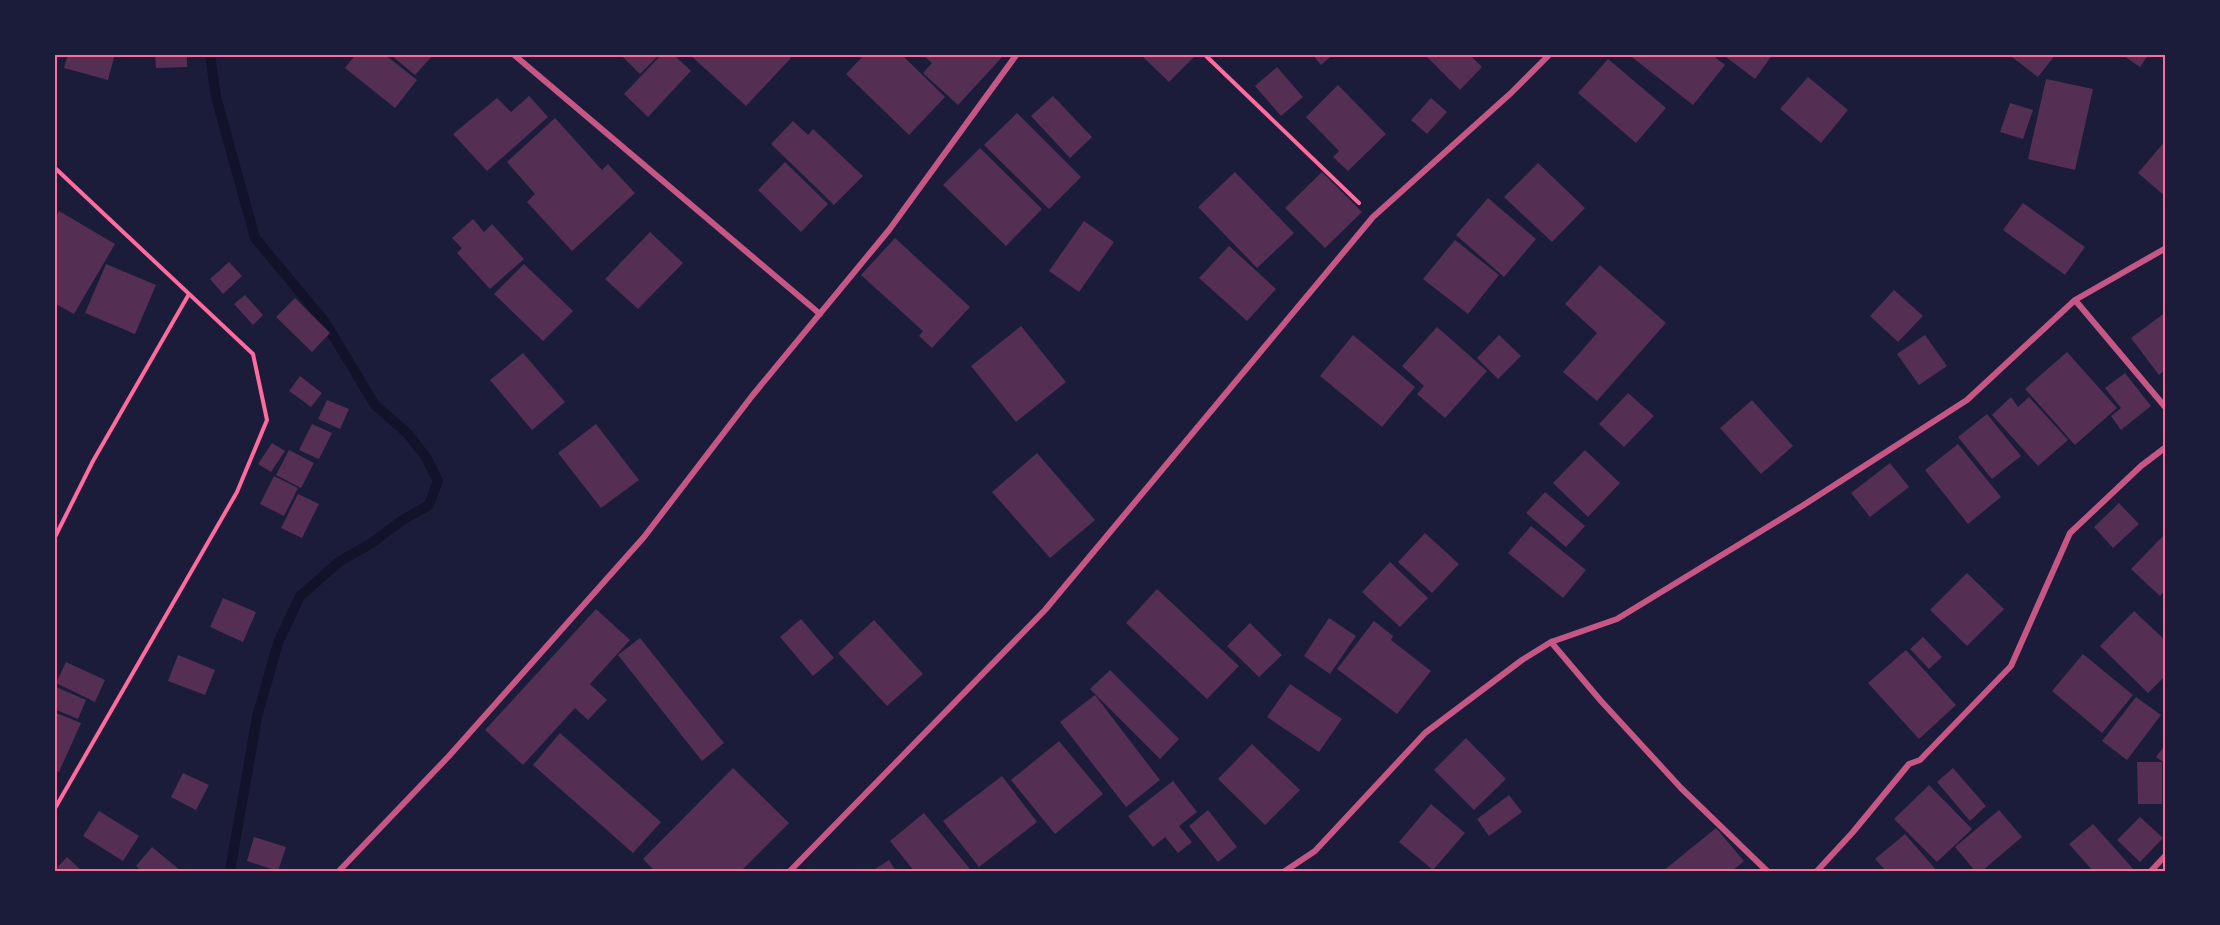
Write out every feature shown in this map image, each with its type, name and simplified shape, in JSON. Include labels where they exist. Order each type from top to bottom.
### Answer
[{"type":"street","points":[[513,54],[820,314]]},
{"type":"street","points":[[339,871],[449,756],[644,537],[752,396],[889,230],[1017,54]]},
{"type":"street","points":[[790,871],[1045,610],[1373,217],[1511,93],[1550,54]]},
{"type":"street","points":[[1285,871],[1315,851],[1425,733],[1522,660],[1551,642],[1617,619],[1803,506],[1967,400],[2075,300],[2166,248]]},
{"type":"street","points":[[2075,300],[2166,408]]},
{"type":"street","points":[[1817,871],[1853,832],[1909,764],[1920,760],[2011,666],[2070,533],[2141,466],[2166,447]]},
{"type":"street","points":[[1551,642],[1601,701],[1681,788],[1767,871]]},
{"type":"street","points":[[2151,871],[2166,855]]},
{"type":"path","points":[[1204,54],[1373,217]]},
{"type":"path","points":[[54,167],[254,354],[267,420],[237,492],[54,810]]},
{"type":"path","points":[[54,539],[93,461],[189,294]]},
{"type":"building","points":[[68,54],[115,54],[108,80],[64,68]]},
{"type":"building","points":[[155,54],[187,54],[187,67],[156,68]]},
{"type":"building","points":[[356,54],[384,54],[417,80],[395,108],[345,68]]},
{"type":"building","points":[[393,54],[434,54],[415,75],[392,56]]},
{"type":"building","points":[[626,54],[660,54],[640,74],[623,57]]},
{"type":"building","points":[[662,54],[673,54],[691,71],[648,117],[624,94]]},
{"type":"building","points":[[689,54],[787,54],[791,58],[746,106]]},
{"type":"building","points":[[865,54],[901,54],[945,97],[909,135],[846,74]]},
{"type":"building","points":[[922,54],[1005,54],[958,105],[923,73],[932,63]]},
{"type":"building","points":[[1140,54],[1197,54],[1169,82]]},
{"type":"building","points":[[1312,54],[1334,54],[1321,65]]},
{"type":"building","points":[[1424,54],[1469,54],[1482,67],[1460,90]]},
{"type":"building","points":[[1628,54],[1711,54],[1725,65],[1693,105]]},
{"type":"building","points":[[1722,54],[1773,54],[1755,79]]},
{"type":"building","points":[[2008,54],[2056,54],[2038,77]]},
{"type":"building","points":[[2121,54],[2149,54],[2140,67]]},
{"type":"building","points":[[1608,59],[1666,108],[1636,143],[1578,93]]},
{"type":"building","points":[[1277,67],[1303,97],[1281,116],[1255,86]]},
{"type":"building","points":[[1808,77],[1848,110],[1821,143],[1780,109]]},
{"type":"building","points":[[2046,79],[2093,89],[2075,170],[2028,159]]},
{"type":"building","points":[[1338,85],[1386,134],[1348,171],[1333,157],[1339,151],[1306,117]]},
{"type":"building","points":[[529,96],[548,117],[487,171],[453,134],[497,98],[511,112]]},
{"type":"building","points":[[1053,96],[1092,137],[1070,158],[1031,116]]},
{"type":"building","points":[[1431,98],[1447,112],[1427,134],[1411,120]]},
{"type":"building","points":[[2010,103],[2033,110],[2023,139],[2000,132]]},
{"type":"building","points":[[1017,113],[1081,177],[1049,209],[984,145]]},
{"type":"building","points":[[555,118],[602,170],[608,164],[635,193],[572,251],[527,202],[535,194],[507,162]]},
{"type":"building","points":[[793,121],[808,135],[813,129],[863,176],[834,205],[771,144]]},
{"type":"building","points":[[2166,140],[2166,197],[2138,173]]},
{"type":"building","points":[[980,148],[1042,209],[1006,246],[943,185]]},
{"type":"building","points":[[785,162],[828,204],[801,232],[758,190]]},
{"type":"building","points":[[1538,163],[1585,208],[1552,242],[1504,197]]},
{"type":"building","points":[[1235,172],[1294,233],[1257,268],[1198,207]]},
{"type":"building","points":[[1322,172],[1362,212],[1325,248],[1285,208]]},
{"type":"building","points":[[1488,198],[1536,239],[1504,277],[1456,235]]},
{"type":"building","points":[[2023,203],[2085,247],[2065,275],[2003,230]]},
{"type":"building","points":[[59,211],[115,244],[74,314],[54,303],[54,220]]},
{"type":"building","points":[[473,219],[484,232],[492,224],[524,259],[490,289],[457,253],[462,248],[452,238]]},
{"type":"building","points":[[1084,221],[1114,242],[1079,292],[1049,271]]},
{"type":"building","points":[[650,232],[683,263],[638,309],[605,279]]},
{"type":"building","points":[[895,238],[970,307],[932,348],[919,336],[923,331],[861,275]]},
{"type":"building","points":[[1455,240],[1499,275],[1468,314],[1423,279]]},
{"type":"building","points":[[1229,246],[1276,289],[1247,321],[1199,278]]},
{"type":"building","points":[[229,262],[242,276],[223,294],[210,279]]},
{"type":"building","points":[[106,264],[156,285],[135,334],[85,313]]},
{"type":"building","points":[[524,264],[573,311],[543,341],[494,294]]},
{"type":"building","points":[[1600,265],[1666,323],[1597,401],[1563,372],[1597,333],[1565,304]]},
{"type":"building","points":[[1894,290],[1923,316],[1898,342],[1870,316]]},
{"type":"building","points":[[245,295],[263,315],[253,325],[234,304]]},
{"type":"building","points":[[295,298],[330,333],[312,352],[276,317]]},
{"type":"building","points":[[2166,312],[2166,369],[2159,375],[2131,338]]},
{"type":"building","points":[[1021,326],[1066,382],[1016,422],[971,366]]},
{"type":"building","points":[[1437,327],[1487,371],[1445,418],[1417,394],[1424,386],[1402,366]]},
{"type":"building","points":[[1353,335],[1415,387],[1382,427],[1320,376]]},
{"type":"building","points":[[1499,335],[1521,356],[1498,379],[1477,358]]},
{"type":"building","points":[[1925,335],[1947,366],[1919,385],[1897,354]]},
{"type":"building","points":[[2067,352],[2117,408],[2075,445],[2025,389]]},
{"type":"building","points":[[523,353],[565,402],[532,430],[490,380]]},
{"type":"building","points":[[2125,373],[2151,406],[2121,430],[2111,416],[2121,408],[2105,388]]},
{"type":"building","points":[[300,376],[322,393],[311,407],[289,391]]},
{"type":"building","points":[[1628,393],[1654,416],[1624,447],[1599,424]]},
{"type":"building","points":[[2011,397],[2018,407],[2029,397],[2068,440],[2038,466],[1992,415]]},
{"type":"building","points":[[327,400],[349,409],[340,429],[318,419]]},
{"type":"building","points":[[1752,400],[1793,446],[1761,474],[1720,428]]},
{"type":"building","points":[[1987,414],[2021,456],[1992,479],[1958,437]]},
{"type":"building","points":[[312,424],[332,433],[319,459],[299,450]]},
{"type":"building","points":[[596,424],[639,480],[601,508],[558,453]]},
{"type":"building","points":[[272,443],[285,451],[271,472],[258,464]]},
{"type":"building","points":[[1958,444],[2001,497],[1968,524],[1925,470]]},
{"type":"building","points":[[289,450],[314,463],[301,488],[276,475]]},
{"type":"building","points":[[1585,450],[1620,483],[1588,517],[1553,483]]},
{"type":"building","points":[[1037,453],[1095,520],[1050,558],[992,492]]},
{"type":"building","points":[[1890,463],[1909,487],[1870,517],[1851,493]]},
{"type":"building","points":[[274,476],[298,488],[284,516],[260,504]]},
{"type":"building","points":[[1545,492],[1585,526],[1566,547],[1526,513]]},
{"type":"building","points":[[298,494],[319,504],[302,538],[281,528]]},
{"type":"building","points":[[2119,503],[2139,524],[2113,548],[2094,527]]},
{"type":"building","points":[[1531,526],[1586,570],[1563,598],[1508,553]]},
{"type":"building","points":[[1425,533],[1459,564],[1432,593],[1398,562]]},
{"type":"building","points":[[2166,533],[2166,589],[2160,596],[2131,569]]},
{"type":"building","points":[[1390,562],[1428,598],[1400,627],[1362,592]]},
{"type":"building","points":[[1967,573],[2004,609],[1967,646],[1930,610]]},
{"type":"building","points":[[1157,589],[1239,666],[1207,699],[1126,623]]},
{"type":"building","points":[[223,598],[256,612],[243,642],[210,627]]},
{"type":"building","points":[[596,609],[630,640],[590,684],[607,700],[588,720],[575,708],[523,765],[485,730]]},
{"type":"building","points":[[2134,611],[2166,641],[2166,675],[2148,693],[2100,646]]},
{"type":"building","points":[[1329,618],[1356,636],[1330,674],[1304,656]]},
{"type":"building","points":[[801,619],[834,658],[813,676],[780,637]]},
{"type":"building","points":[[874,620],[923,674],[887,706],[838,653]]},
{"type":"building","points":[[1374,621],[1393,636],[1391,640],[1431,671],[1397,714],[1337,669]]},
{"type":"building","points":[[1250,623],[1282,655],[1259,677],[1227,646]]},
{"type":"building","points":[[1923,637],[1942,657],[1929,669],[1910,649]]},
{"type":"building","points":[[640,638],[724,743],[702,761],[618,655]]},
{"type":"building","points":[[1906,650],[1956,705],[1919,739],[1868,683]]},
{"type":"building","points":[[2083,654],[2133,695],[2102,733],[2052,691]]},
{"type":"building","points":[[178,655],[215,670],[205,695],[168,681]]},
{"type":"building","points":[[66,662],[105,680],[95,702],[56,683]]},
{"type":"building","points":[[1110,670],[1179,739],[1160,759],[1090,689]]},
{"type":"building","points":[[1290,684],[1342,719],[1319,752],[1267,717]]},
{"type":"building","points":[[54,686],[86,700],[78,719],[54,709]]},
{"type":"building","points":[[1095,695],[1160,780],[1126,807],[1060,722]]},
{"type":"building","points":[[2136,697],[2161,715],[2127,760],[2102,741]]},
{"type":"building","points":[[54,712],[81,723],[59,772],[54,770]]},
{"type":"building","points":[[560,733],[661,822],[633,853],[533,765]]},
{"type":"building","points":[[1466,738],[1506,779],[1474,810],[1434,770]]},
{"type":"building","points":[[1059,741],[1103,794],[1055,834],[1011,780]]},
{"type":"building","points":[[1252,744],[1300,790],[1265,825],[1218,779]]},
{"type":"building","points":[[2166,744],[2166,764],[2156,757]]},
{"type":"building","points":[[2137,762],[2162,762],[2162,804],[2138,804]]},
{"type":"building","points":[[733,768],[789,823],[741,871],[655,871],[643,859]]},
{"type":"building","points":[[1953,768],[1986,806],[1970,821],[1937,782]]},
{"type":"building","points":[[183,773],[209,785],[196,810],[171,797]]},
{"type":"building","points":[[1002,776],[1037,822],[979,867],[943,821]]},
{"type":"building","points":[[1173,781],[1197,812],[1179,826],[1192,842],[1178,853],[1165,837],[1153,847],[1128,816]]},
{"type":"building","points":[[1929,785],[1972,829],[1937,862],[1894,819]]},
{"type":"building","points":[[1509,795],[1522,812],[1489,836],[1477,819]]},
{"type":"building","points":[[1431,804],[1465,833],[1433,870],[1399,842]]},
{"type":"building","points":[[1208,810],[1237,847],[1218,862],[1189,826]]},
{"type":"building","points":[[1999,810],[2022,837],[1982,871],[1975,871],[1955,847]]},
{"type":"building","points":[[99,811],[139,836],[123,861],[83,836]]},
{"type":"building","points":[[924,813],[970,869],[968,871],[914,871],[890,841]]},
{"type":"building","points":[[2140,817],[2163,838],[2140,862],[2117,840]]},
{"type":"building","points":[[2093,824],[2135,871],[2093,871],[2069,844]]},
{"type":"building","points":[[1716,828],[1744,861],[1732,871],[1663,871]]},
{"type":"building","points":[[1905,834],[1937,871],[1886,871],[1875,859]]},
{"type":"building","points":[[254,837],[286,847],[278,871],[247,861]]},
{"type":"building","points":[[152,847],[181,871],[142,871],[136,866]]},
{"type":"building","points":[[67,857],[82,871],[54,871]]},
{"type":"building","points":[[889,860],[896,871],[872,871]]},
{"type":"waterway","points":[[210,54],[216,97],[255,238],[325,322],[375,405],[407,433],[426,457],[438,481],[429,505],[339,562],[300,596],[278,643],[257,717],[230,871]]}]
